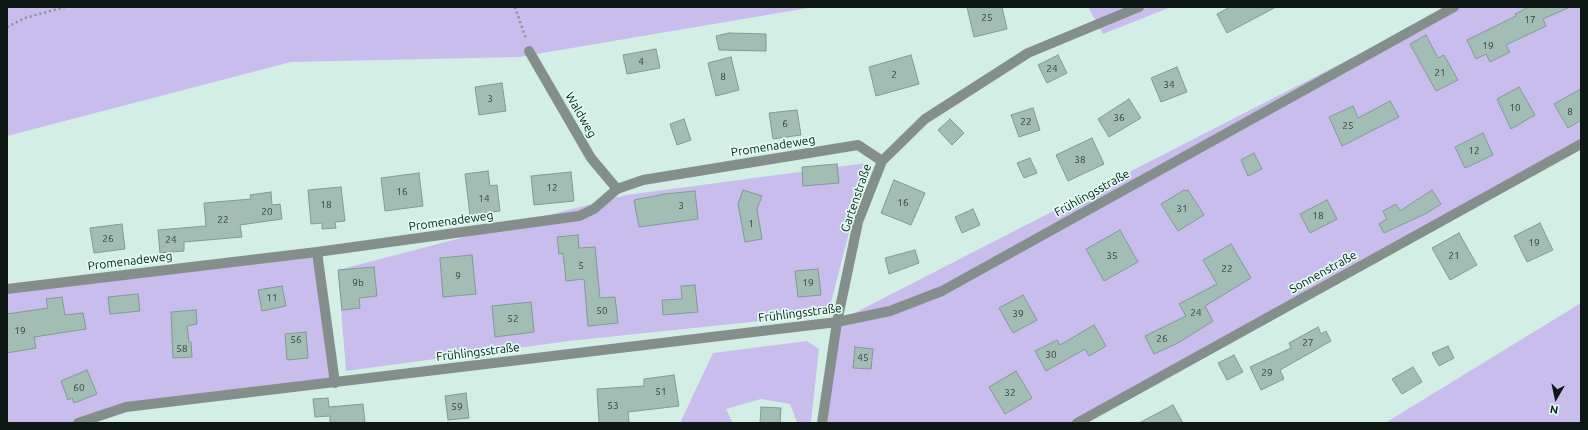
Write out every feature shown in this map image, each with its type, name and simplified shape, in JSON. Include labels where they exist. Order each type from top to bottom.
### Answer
[{"type":"street","name":"Gartenstraße","points":[[822,423],[837,322],[858,222],[882,161],[926,119],[1028,53],[1139,7]]},
{"type":"street","name":"Frühlingsstraße","points":[[78,423],[126,407],[837,322],[890,311],[942,291],[1454,7]]},
{"type":"street","name":"Waldweg","points":[[530,51],[591,158],[617,188]]},
{"type":"street","name":"Sonnenstraße","points":[[1077,423],[1581,144]]},
{"type":"street","name":"Promenadeweg","points":[[7,288],[317,252],[579,216],[594,209],[617,188],[643,180],[858,146],[882,161]]},
{"type":"street","points":[[317,252],[335,383]]},
{"type":"path","points":[[7,27],[25,18],[65,7]]},
{"type":"path","points":[[515,7],[530,51]]},
{"type":"shaded area","points":[[7,7],[814,7],[519,57],[291,62],[7,136]]},
{"type":"shaded area","points":[[1088,7],[1171,7],[1103,34]]},
{"type":"shaded area","points":[[1451,7],[1581,7],[1581,144],[1077,423],[822,423],[837,322]]},
{"type":"shaded area","points":[[867,163],[828,314],[569,341],[346,371],[338,270],[626,195]]},
{"type":"shaded area","points":[[317,252],[335,383],[126,407],[78,423],[7,423],[7,289]]},
{"type":"shaded area","points":[[1581,303],[1581,423],[1385,423]]},
{"type":"shaded area","points":[[807,341],[819,349],[811,422],[797,422],[790,404],[761,399],[726,409],[733,423],[680,423],[713,353]]},
{"type":"building","points":[[967,7],[1002,7],[1007,29],[974,37]]},
{"type":"building","points":[[1230,7],[1276,7],[1227,33],[1217,14]]},
{"type":"building","points":[[1529,7],[1570,7],[1543,19],[1546,26],[1506,45],[1510,52],[1490,62],[1486,54],[1476,59],[1467,40],[1516,16],[1515,14]]},
{"type":"building","points":[[729,33],[766,34],[766,51],[719,50],[716,36]]},
{"type":"building","points":[[1426,35],[1438,58],[1444,55],[1458,80],[1436,91],[1410,44]]},
{"type":"building","points":[[656,49],[660,68],[627,74],[623,55]]},
{"type":"building","points":[[911,55],[919,84],[876,96],[869,67]]},
{"type":"building","points":[[1058,55],[1067,73],[1047,83],[1038,65]]},
{"type":"building","points":[[731,57],[739,90],[716,96],[708,63]]},
{"type":"building","points":[[1177,67],[1187,92],[1161,102],[1151,78]]},
{"type":"building","points":[[502,83],[506,111],[479,115],[475,87]]},
{"type":"building","points":[[1519,87],[1535,115],[1511,129],[1497,99]]},
{"type":"building","points":[[1581,89],[1581,120],[1568,128],[1554,104]]},
{"type":"building","points":[[1129,99],[1141,118],[1109,137],[1098,119]]},
{"type":"building","points":[[1390,101],[1399,117],[1342,146],[1329,117],[1353,106],[1358,118]]},
{"type":"building","points":[[1033,108],[1040,130],[1019,137],[1011,115]]},
{"type":"building","points":[[797,110],[801,135],[773,139],[769,113]]},
{"type":"building","points":[[684,119],[691,140],[677,145],[670,124]]},
{"type":"building","points":[[950,119],[964,133],[952,145],[938,130]]},
{"type":"building","points":[[1483,133],[1493,155],[1465,168],[1455,147]]},
{"type":"building","points":[[1092,138],[1104,164],[1068,181],[1056,155]]},
{"type":"building","points":[[1254,153],[1262,169],[1248,176],[1241,160]]},
{"type":"building","points":[[1030,158],[1037,173],[1024,178],[1017,163]]},
{"type":"building","points":[[837,164],[839,183],[803,186],[802,167]]},
{"type":"building","points":[[488,171],[490,186],[497,185],[500,211],[470,215],[465,174]]},
{"type":"building","points":[[571,172],[574,201],[534,205],[531,176]]},
{"type":"building","points":[[419,173],[423,206],[385,211],[381,178]]},
{"type":"building","points":[[894,180],[925,193],[911,225],[881,213]]},
{"type":"building","points":[[341,187],[345,221],[335,222],[336,228],[322,229],[322,223],[311,224],[308,190]]},
{"type":"building","points":[[743,190],[762,196],[757,209],[762,239],[745,242],[738,204]]},
{"type":"building","points":[[1184,190],[1188,190],[1204,215],[1178,231],[1161,204]]},
{"type":"building","points":[[1432,190],[1441,204],[1427,213],[1384,233],[1379,224],[1387,219],[1383,211],[1396,204],[1400,211]]},
{"type":"building","points":[[695,191],[698,219],[639,227],[634,200],[665,194]]},
{"type":"building","points":[[271,192],[272,205],[280,204],[282,219],[240,225],[242,237],[184,242],[184,251],[160,253],[158,230],[206,226],[204,203],[251,199],[250,195]]},
{"type":"building","points":[[1327,200],[1337,219],[1310,233],[1300,214]]},
{"type":"building","points":[[973,209],[980,225],[962,233],[955,217]]},
{"type":"building","points":[[1540,223],[1553,250],[1527,262],[1514,236]]},
{"type":"building","points":[[122,224],[125,249],[94,253],[90,228]]},
{"type":"building","points":[[1120,230],[1138,262],[1104,281],[1086,249]]},
{"type":"building","points":[[1459,233],[1477,265],[1450,280],[1432,248]]},
{"type":"building","points":[[578,235],[579,248],[595,247],[600,298],[615,297],[618,323],[588,326],[584,279],[566,281],[563,253],[559,254],[557,237]]},
{"type":"building","points":[[1231,244],[1251,278],[1205,306],[1213,321],[1178,343],[1154,354],[1145,336],[1186,316],[1179,304],[1217,284],[1203,260]]},
{"type":"building","points":[[915,250],[919,263],[889,274],[885,258]]},
{"type":"building","points":[[472,255],[476,294],[443,297],[440,258]]},
{"type":"building","points":[[374,267],[377,296],[359,298],[360,308],[342,310],[338,270]]},
{"type":"building","points":[[818,269],[821,295],[798,297],[795,271]]},
{"type":"building","points":[[695,285],[698,312],[663,315],[662,300],[682,299],[681,286]]},
{"type":"building","points":[[282,286],[286,306],[262,311],[258,290]]},
{"type":"building","points":[[138,294],[140,311],[110,314],[108,297]]},
{"type":"building","points":[[1023,295],[1037,320],[1013,333],[999,308]]},
{"type":"building","points":[[62,297],[65,315],[83,313],[86,329],[34,337],[36,348],[7,353],[7,314],[48,308],[46,299]]},
{"type":"building","points":[[531,302],[534,332],[495,337],[492,306]]},
{"type":"building","points":[[196,310],[197,324],[187,326],[189,342],[191,342],[192,357],[173,358],[171,312]]},
{"type":"building","points":[[1094,325],[1106,346],[1089,356],[1085,349],[1046,371],[1035,351],[1057,340],[1060,345]]},
{"type":"building","points":[[1318,327],[1321,334],[1326,331],[1331,341],[1280,370],[1284,379],[1261,390],[1250,367],[1291,348],[1289,343]]},
{"type":"building","points":[[306,332],[308,358],[287,360],[285,334]]},
{"type":"building","points":[[1448,346],[1454,358],[1439,366],[1432,353]]},
{"type":"building","points":[[855,347],[873,349],[871,369],[853,368]]},
{"type":"building","points":[[1234,355],[1243,372],[1227,380],[1218,363]]},
{"type":"building","points":[[1413,367],[1422,382],[1402,394],[1392,379]]},
{"type":"building","points":[[87,370],[97,394],[74,403],[72,398],[68,400],[61,381]]},
{"type":"building","points":[[1016,371],[1032,398],[1005,414],[989,387]]},
{"type":"building","points":[[674,375],[679,406],[628,412],[629,423],[599,423],[597,389],[644,386],[644,379]]},
{"type":"building","points":[[466,393],[469,418],[448,420],[445,396]]},
{"type":"building","points":[[328,398],[329,407],[363,404],[365,423],[330,423],[330,416],[315,417],[313,399]]},
{"type":"building","points":[[1173,405],[1183,423],[1139,423]]},
{"type":"building","points":[[761,407],[781,408],[780,423],[760,423]]}]
